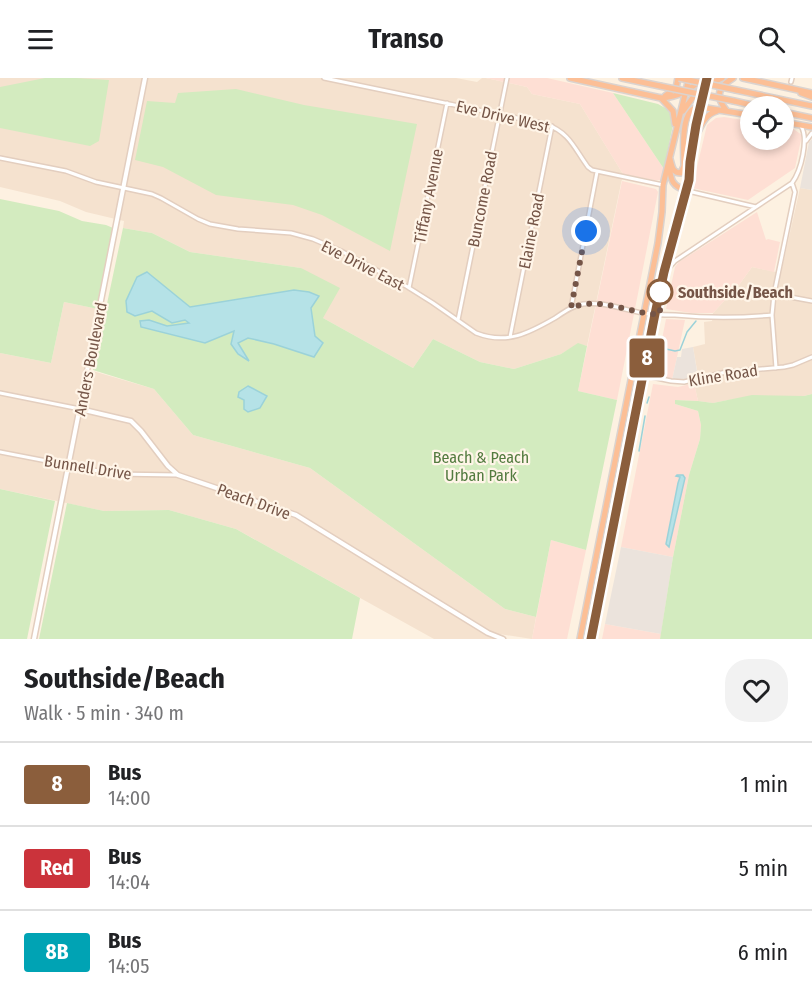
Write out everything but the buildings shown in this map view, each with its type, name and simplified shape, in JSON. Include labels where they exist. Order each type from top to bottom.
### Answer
[{"type":"highway","points":[[570,78],[661,98],[675,97],[705,78]]},
{"type":"highway","points":[[622,78],[740,102]]},
{"type":"highway","points":[[661,98],[673,91],[679,78],[812,106]]},
{"type":"highway","points":[[580,639],[658,243],[663,185],[689,78]]},
{"type":"highway","points":[[591,639],[664,272],[687,191],[705,78]]},
{"type":"highway","points":[[678,118],[689,102],[705,86],[722,78]]},
{"type":"highway","points":[[728,111],[719,96],[723,85],[733,78]]},
{"type":"highway","points":[[742,78],[812,95]]},
{"type":"highway","points":[[661,98],[673,111],[675,122],[673,140]]},
{"type":"highway","points":[[669,159],[672,169],[675,172],[681,172],[684,166],[684,129],[689,112],[693,109],[700,106],[740,113]]},
{"type":"highway","points":[[694,138],[704,119],[709,115],[716,111],[728,111]]},
{"type":"highway","points":[[794,114],[812,118]]},
{"type":"highway","points":[[794,123],[812,125]]},
{"type":"highway","points":[[794,124],[812,125]]},
{"type":"highway","points":[[669,159],[670,177],[673,183],[678,188],[687,191]]},
{"type":"street","name":"Anders Boulevard","points":[[34,639],[145,78]]},
{"type":"street","name":"Eve Drive West","points":[[324,78],[552,126],[565,134],[588,167],[597,172]]},
{"type":"street","name":"Buncome Road","points":[[458,321],[507,78]]},
{"type":"street","name":"Tiffany Avenue","points":[[409,288],[447,103]]},
{"type":"street","name":"Elaine Road","points":[[510,337],[552,126]]},
{"type":"street","points":[[664,272],[675,261],[792,183],[799,171],[805,142],[801,126]]},
{"type":"street","points":[[805,142],[812,133]]},
{"type":"street","name":"Eve Drive East","points":[[0,158],[66,171],[96,182],[161,198],[210,224],[238,229],[291,233],[313,239],[341,251],[409,288],[484,336],[510,337],[532,331],[571,308],[595,303],[655,314],[719,318],[772,315]]},
{"type":"street","points":[[571,308],[597,172],[663,185]]},
{"type":"street","points":[[776,368],[772,315],[774,294],[795,192],[792,183]]},
{"type":"street","points":[[687,191],[756,207]]},
{"type":"street","points":[[774,294],[812,302]]},
{"type":"street","name":"Kline Road","points":[[633,373],[678,382],[726,372],[793,365],[812,357]]},
{"type":"street","points":[[0,393],[131,421],[177,475]]},
{"type":"street","name":"Bunnell Drive","points":[[0,452],[123,475],[177,475]]},
{"type":"street","name":"Peach Drive","points":[[177,475],[296,515],[488,633],[503,639]]},
{"type":"shaded area","points":[[0,78],[456,78],[477,82],[486,78],[527,87],[532,94],[580,104],[623,174],[587,346],[578,344],[561,354],[514,369],[480,362],[433,339],[413,368],[323,318],[301,268],[190,252],[152,233],[123,228],[124,221],[86,212],[60,201],[0,187]]},
{"type":"shaded area","points":[[486,78],[547,78],[613,93],[664,169],[661,180],[623,174],[580,104],[532,94],[527,87]]},
{"type":"shaded area","points":[[716,118],[740,119],[740,150],[794,150],[794,129],[802,135],[795,168],[748,200],[692,188],[707,125]]},
{"type":"shaded area","points":[[812,139],[812,190],[800,188],[809,142]]},
{"type":"shaded area","points":[[622,181],[656,189],[658,192],[617,400],[578,391]]},
{"type":"shaded area","points":[[800,188],[812,190],[812,394],[713,403],[698,401],[694,383],[699,381],[693,347],[705,344],[704,322],[712,321],[713,313],[752,267],[781,273]]},
{"type":"shaded area","points":[[757,212],[766,240],[780,242],[774,272],[752,267],[713,313],[691,313],[666,309],[675,267],[679,262]]},
{"type":"shaded area","points":[[64,302],[98,309],[86,369],[154,389],[193,435],[310,468],[505,609],[536,617],[532,639],[499,634],[498,639],[434,639],[236,529],[169,510],[104,511],[0,489],[0,353],[51,363]]},
{"type":"shaded area","points":[[666,319],[685,320],[672,380],[655,375]]},
{"type":"shaded area","points":[[693,347],[698,377],[672,380],[677,357],[681,357],[682,349]]},
{"type":"shaded area","points":[[694,383],[698,401],[676,400],[675,404],[698,411],[701,425],[700,439],[689,475],[673,557],[621,547],[653,384],[678,387]]},
{"type":"shaded area","points":[[551,540],[586,550],[567,639],[532,639]]},
{"type":"shaded area","points":[[621,547],[673,557],[661,634],[605,624]]},
{"type":"shaded area","points":[[605,624],[661,634],[660,639],[602,639]]},
{"type":"green space","points":[[45,78],[109,80],[99,141],[90,146],[0,128],[0,87]]},
{"type":"green space","points":[[236,89],[304,105],[417,124],[390,251],[322,215],[293,205],[216,195],[163,167],[135,160],[147,101],[175,103],[178,93]]},
{"type":"green space","points":[[613,93],[658,104],[667,109],[674,120],[664,169]]},
{"type":"green space","points":[[0,199],[59,211],[82,221],[113,228],[98,309],[64,302],[51,363],[0,353]]},
{"type":"green space","name":"Beach & Peach Urban Park","points":[[123,228],[152,233],[190,252],[301,268],[340,288],[323,318],[413,368],[433,339],[480,362],[514,369],[561,354],[578,343],[587,346],[578,391],[617,400],[586,550],[551,540],[536,617],[505,609],[310,468],[193,435],[154,389],[93,370]]},
{"type":"green space","points":[[812,394],[812,639],[660,639],[673,557],[689,475],[700,439],[701,425],[698,411],[675,404],[675,400],[713,403],[752,395],[804,396]]},
{"type":"green space","points":[[0,489],[55,501],[27,639],[0,639]]},
{"type":"green space","points":[[67,503],[104,511],[169,510],[236,529],[360,598],[352,639],[39,639]]},
{"type":"water","points":[[147,272],[190,307],[294,290],[319,296],[311,308],[315,336],[323,343],[314,357],[248,338],[238,343],[249,361],[238,354],[231,344],[234,331],[205,343],[141,327],[140,321],[149,320],[167,326],[189,323],[185,320],[172,323],[152,311],[135,316],[127,312],[126,301],[137,277]]},
{"type":"water","points":[[248,386],[267,396],[260,408],[248,412],[244,409],[244,400],[238,397],[239,392]]},
{"type":"water","points":[[677,475],[683,475],[685,478],[669,547],[666,544],[680,477]]},
{"type":"waterway","points":[[657,347],[680,350],[687,332],[696,321]]},
{"type":"waterway","points":[[647,403],[649,397]]},
{"type":"waterway","points":[[639,451],[645,416]]},
{"type":"bus line","name":"8","points":[[591,639],[655,314],[689,180],[696,125],[707,78]]},
{"type":"place","name":"Southside/Beach","points":[[660,292]]},
{"type":"route","points":[[586,231],[571,308],[595,303],[660,314],[660,292]]}]
